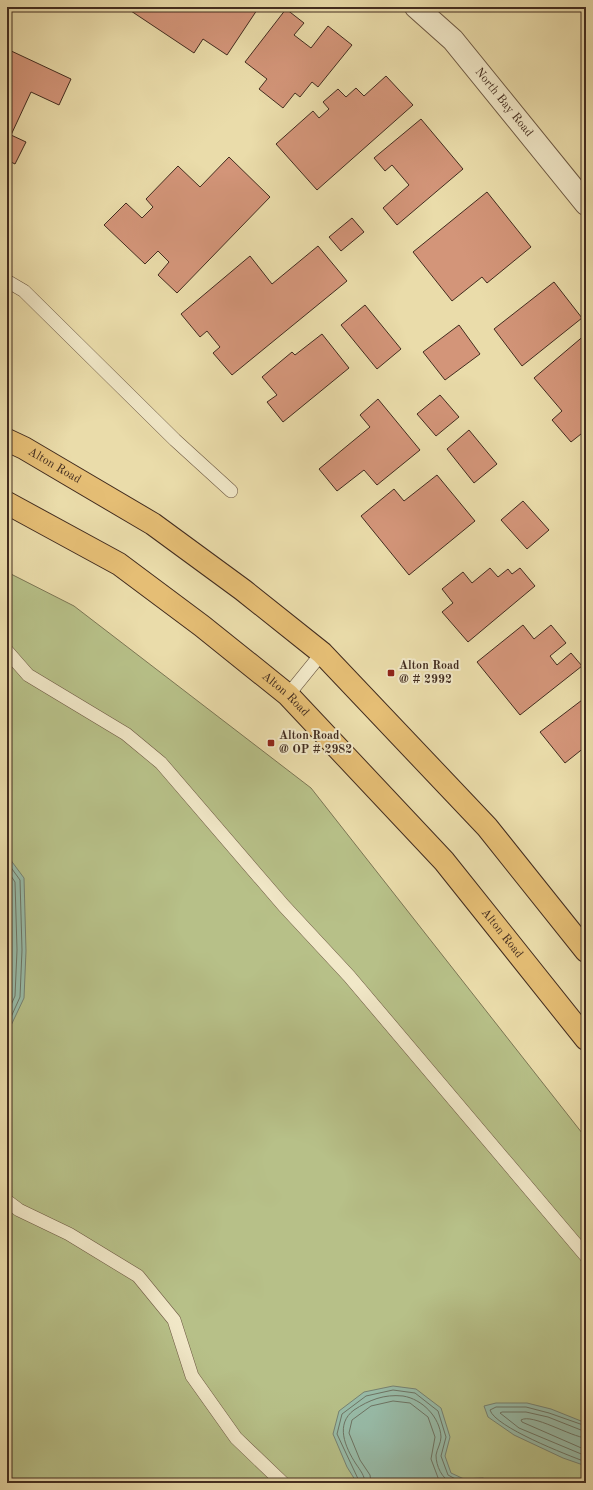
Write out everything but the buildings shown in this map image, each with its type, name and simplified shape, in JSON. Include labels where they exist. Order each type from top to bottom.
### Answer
[{"type":"highway","name":"Alton Road","points":[[7,440],[24,448],[153,524],[243,590],[322,654],[486,827],[586,951]]},
{"type":"highway","name":"Alton Road","points":[[7,503],[119,564],[202,626],[288,695],[444,860],[586,1039]]},
{"type":"street","name":"North Bay Road","points":[[416,7],[452,40],[586,204]]},
{"type":"lane","points":[[7,281],[24,291],[175,440],[231,491]]},
{"type":"lane","points":[[7,652],[28,675],[126,734],[161,763],[284,906],[349,976],[586,1256]]},
{"type":"lane","points":[[288,695],[322,654]]},
{"type":"lane","points":[[7,1201],[19,1210],[69,1234],[138,1276],[174,1320],[192,1376],[227,1426],[236,1438],[283,1483]]},
{"type":"green space","points":[[7,572],[74,606],[311,788],[586,1138],[586,1483],[7,1483]]},
{"type":"water","points":[[7,855],[24,878],[26,951],[24,998],[7,1034]]},
{"type":"water","points":[[393,1386],[416,1389],[441,1408],[450,1437],[445,1456],[451,1473],[464,1479],[483,1478],[492,1483],[357,1483],[347,1467],[333,1434],[339,1411],[364,1392]]},
{"type":"water","points":[[496,1403],[527,1403],[551,1409],[586,1423],[586,1466],[563,1458],[514,1435],[488,1417],[484,1406]]},
{"type":"place","name":"Alton Road @ # 2992","points":[[391,673]]},
{"type":"place","name":"Alton Road @ OP # 2982","points":[[271,743]]}]
